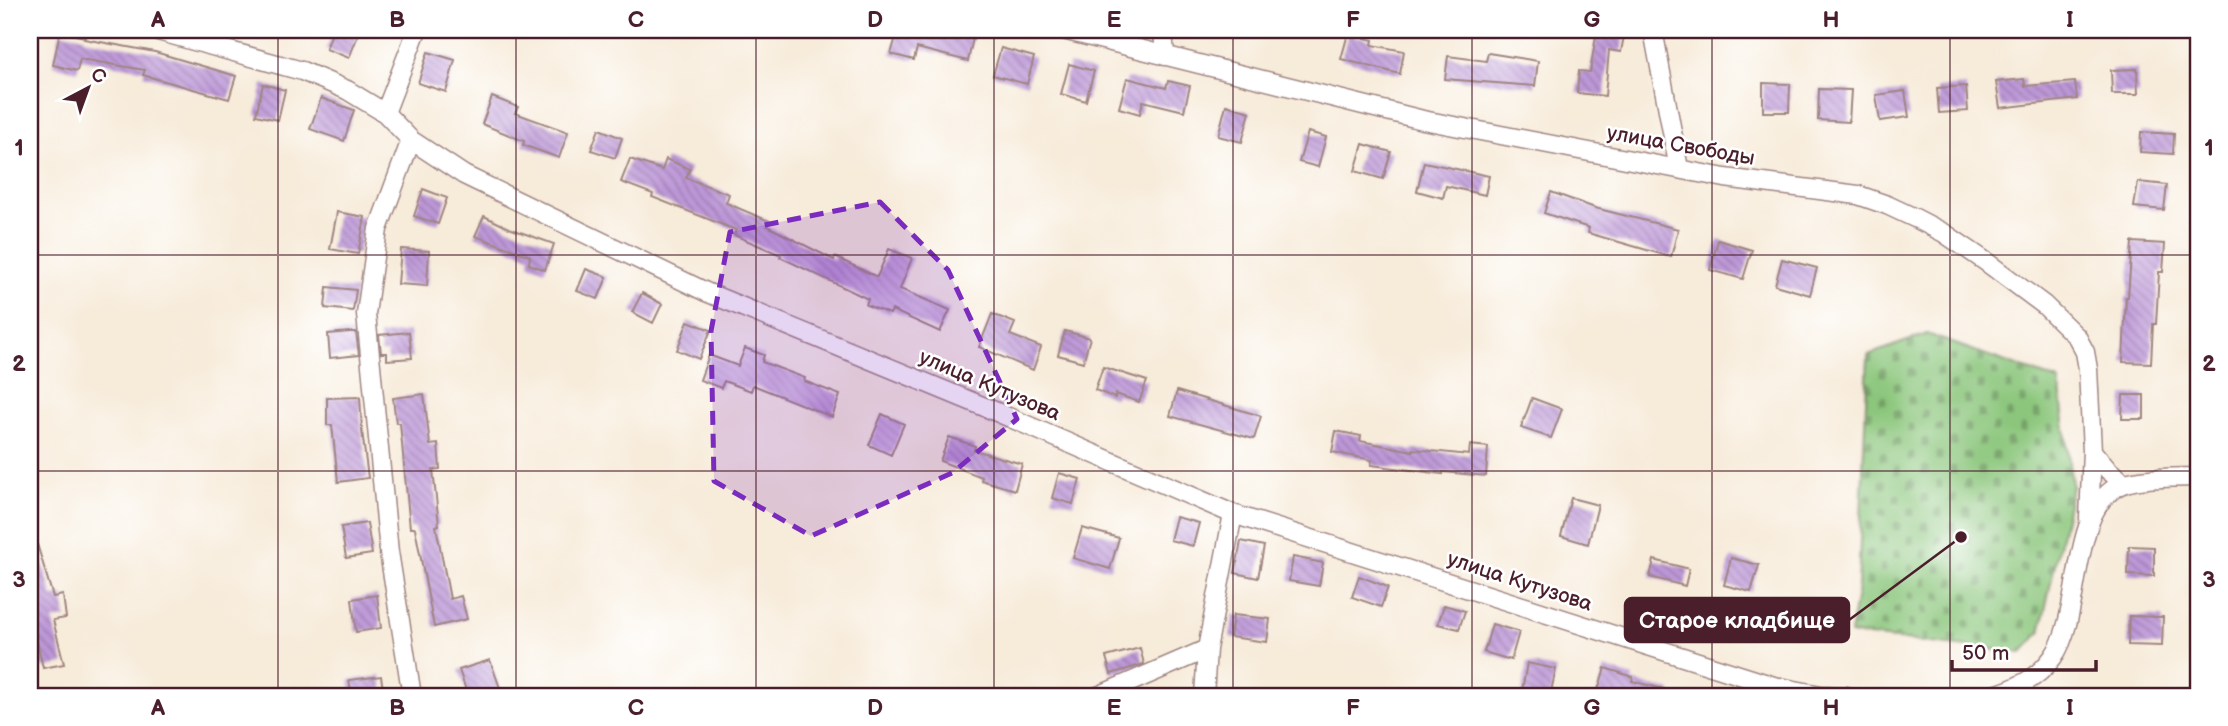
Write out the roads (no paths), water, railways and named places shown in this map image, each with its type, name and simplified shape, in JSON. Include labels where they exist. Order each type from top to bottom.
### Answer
[{"type":"street","name":"улица Кутузова","points":[[154,30],[177,32],[302,71],[347,90],[385,113],[411,140],[464,175],[706,292],[992,410],[1233,514],[1774,686],[1821,695],[1846,696]]},
{"type":"street","points":[[385,113],[417,30]]},
{"type":"street","name":"улица Свободы","points":[[1063,30],[1423,120],[1725,178],[1858,195],[1917,219],[1986,261],[2045,305],[2077,337],[2085,352],[2088,369],[2092,451],[2089,519]]},
{"type":"street","points":[[1163,30],[1165,56]]},
{"type":"street","points":[[1653,30],[1679,169]]},
{"type":"street","points":[[411,140],[379,229],[366,314],[389,552],[412,696]]},
{"type":"street","points":[[2092,451],[2124,484]]},
{"type":"street","points":[[1991,696],[2026,683],[2054,656],[2064,636],[2089,519],[2109,493],[2124,484],[2174,477],[2198,477]]},
{"type":"street","points":[[1205,696],[1207,649],[1233,514]]},
{"type":"street","points":[[1098,696],[1207,649]]},
{"type":"place","name":"Старое кладбище","points":[[1961,537]]}]
